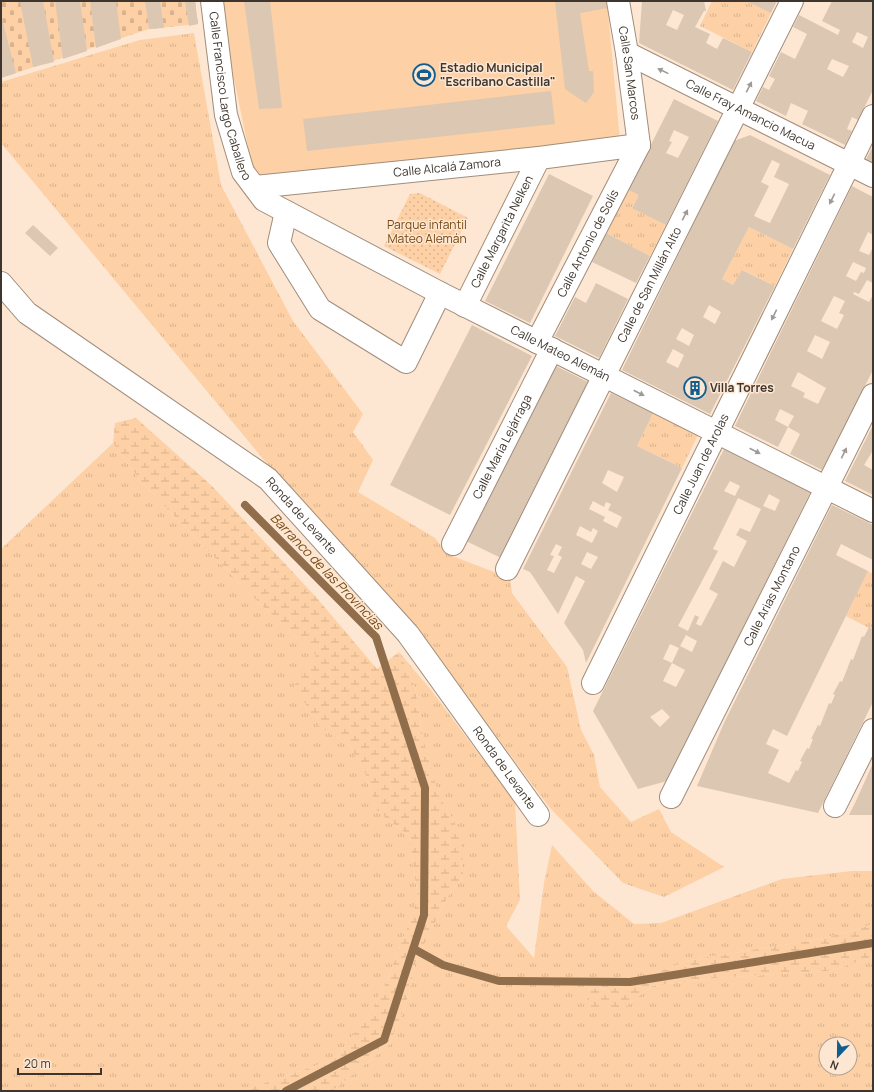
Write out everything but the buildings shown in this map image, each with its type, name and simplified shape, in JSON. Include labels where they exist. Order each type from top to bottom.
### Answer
[{"type":"street","name":"Calle Francisco Largo Caballero","points":[[212,1],[226,114],[243,172],[255,187]]},
{"type":"street","name":"Calle San Marcos","points":[[618,1],[627,54],[639,145]]},
{"type":"street","name":"Calle de San Millán Alto","points":[[507,569],[792,1]]},
{"type":"street","name":"Calle Fray Amancio Macua","points":[[627,54],[873,176]]},
{"type":"street","name":"Calle Juan de Arolas","points":[[593,683],[873,116]]},
{"type":"street","name":"Calle Alcalá Zamora","points":[[255,187],[539,158],[639,145]]},
{"type":"street","name":"Calle Antonio de Solís","points":[[544,346],[639,145]]},
{"type":"street","name":"Calle Margarita Nelken","points":[[465,306],[539,158]]},
{"type":"street","name":"Calle Mateo Alemán","points":[[255,187],[264,200],[440,293],[873,511]]},
{"type":"street","points":[[286,212],[279,243],[320,309],[406,362],[440,293]]},
{"type":"street","name":"Ronda de Levante","points":[[1,283],[27,313],[268,479],[408,634],[538,815]]},
{"type":"street","name":"Calle María Lejárraga","points":[[453,544],[544,346]]},
{"type":"street","name":"Calle Arias Montano","points":[[671,797],[873,395]]},
{"type":"street","points":[[836,806],[873,730]]},
{"type":"green space","points":[[1,1],[195,1],[198,24],[149,29],[1,78]]},
{"type":"green space","name":"Estadio Municipal \"Escribano Castilla\"","points":[[220,1],[607,1],[620,141],[255,181],[222,20]]},
{"type":"green space","points":[[712,1],[746,1],[771,13],[752,52],[700,26]]},
{"type":"green space","points":[[194,33],[221,185],[293,321],[363,414],[353,432],[373,460],[358,492],[435,538],[447,554],[510,578],[512,593],[567,667],[581,730],[594,755],[600,787],[631,822],[659,809],[671,832],[724,867],[664,897],[623,883],[549,807],[421,635],[264,460],[1,143],[1,82],[140,40]]},
{"type":"green space","points":[[628,190],[639,195],[632,207],[666,225],[650,256],[606,233]]},
{"type":"green space","name":"Parque infantil Mateo Alemán","points":[[420,193],[468,218],[440,274],[384,246],[410,194]]},
{"type":"green space","points":[[749,227],[793,249],[775,286],[743,270],[733,285],[722,279]]},
{"type":"green space","points":[[653,413],[698,435],[682,468],[637,446]]},
{"type":"green space","points":[[136,418],[212,486],[316,597],[377,669],[399,652],[415,686],[423,738],[439,796],[454,821],[462,843],[463,877],[448,896],[416,961],[407,1001],[390,1044],[332,1091],[242,1091],[335,1059],[372,1010],[389,976],[418,898],[409,836],[377,811],[365,773],[350,746],[320,727],[294,686],[316,655],[259,603],[142,483],[113,443],[115,423]]},
{"type":"green space","points":[[113,443],[142,483],[259,603],[316,655],[320,727],[350,746],[365,773],[377,811],[409,836],[418,898],[389,976],[372,1010],[335,1059],[242,1091],[1,1091],[1,549]]},
{"type":"green space","points":[[868,571],[873,574],[873,630],[846,616]]},
{"type":"green space","points":[[399,652],[431,690],[515,802],[520,900],[506,926],[534,958],[544,883],[552,845],[593,891],[634,924],[661,923],[782,879],[852,871],[873,871],[873,924],[820,939],[690,960],[612,989],[583,988],[623,1008],[652,986],[714,978],[829,971],[873,957],[873,1091],[332,1091],[390,1044],[407,1001],[416,961],[448,896],[463,877],[454,821],[439,797],[423,738],[415,686]]},
{"type":"green space","points":[[873,924],[873,957],[829,971],[714,978],[652,986],[623,1008],[591,1008],[583,988],[612,989],[690,960],[820,939]]},
{"type":"waterway","name":"Barranco de las Provincias","points":[[245,505],[376,637],[425,788],[424,915],[384,1040],[286,1091]]},
{"type":"waterway","points":[[414,949],[443,965],[499,981],[630,982],[873,943]]},
{"type":"place","name":"Estadio Municipal \"Escribano Castilla\"","points":[[424,75]]},
{"type":"place","name":"Villa Torres","points":[[695,388]]}]
